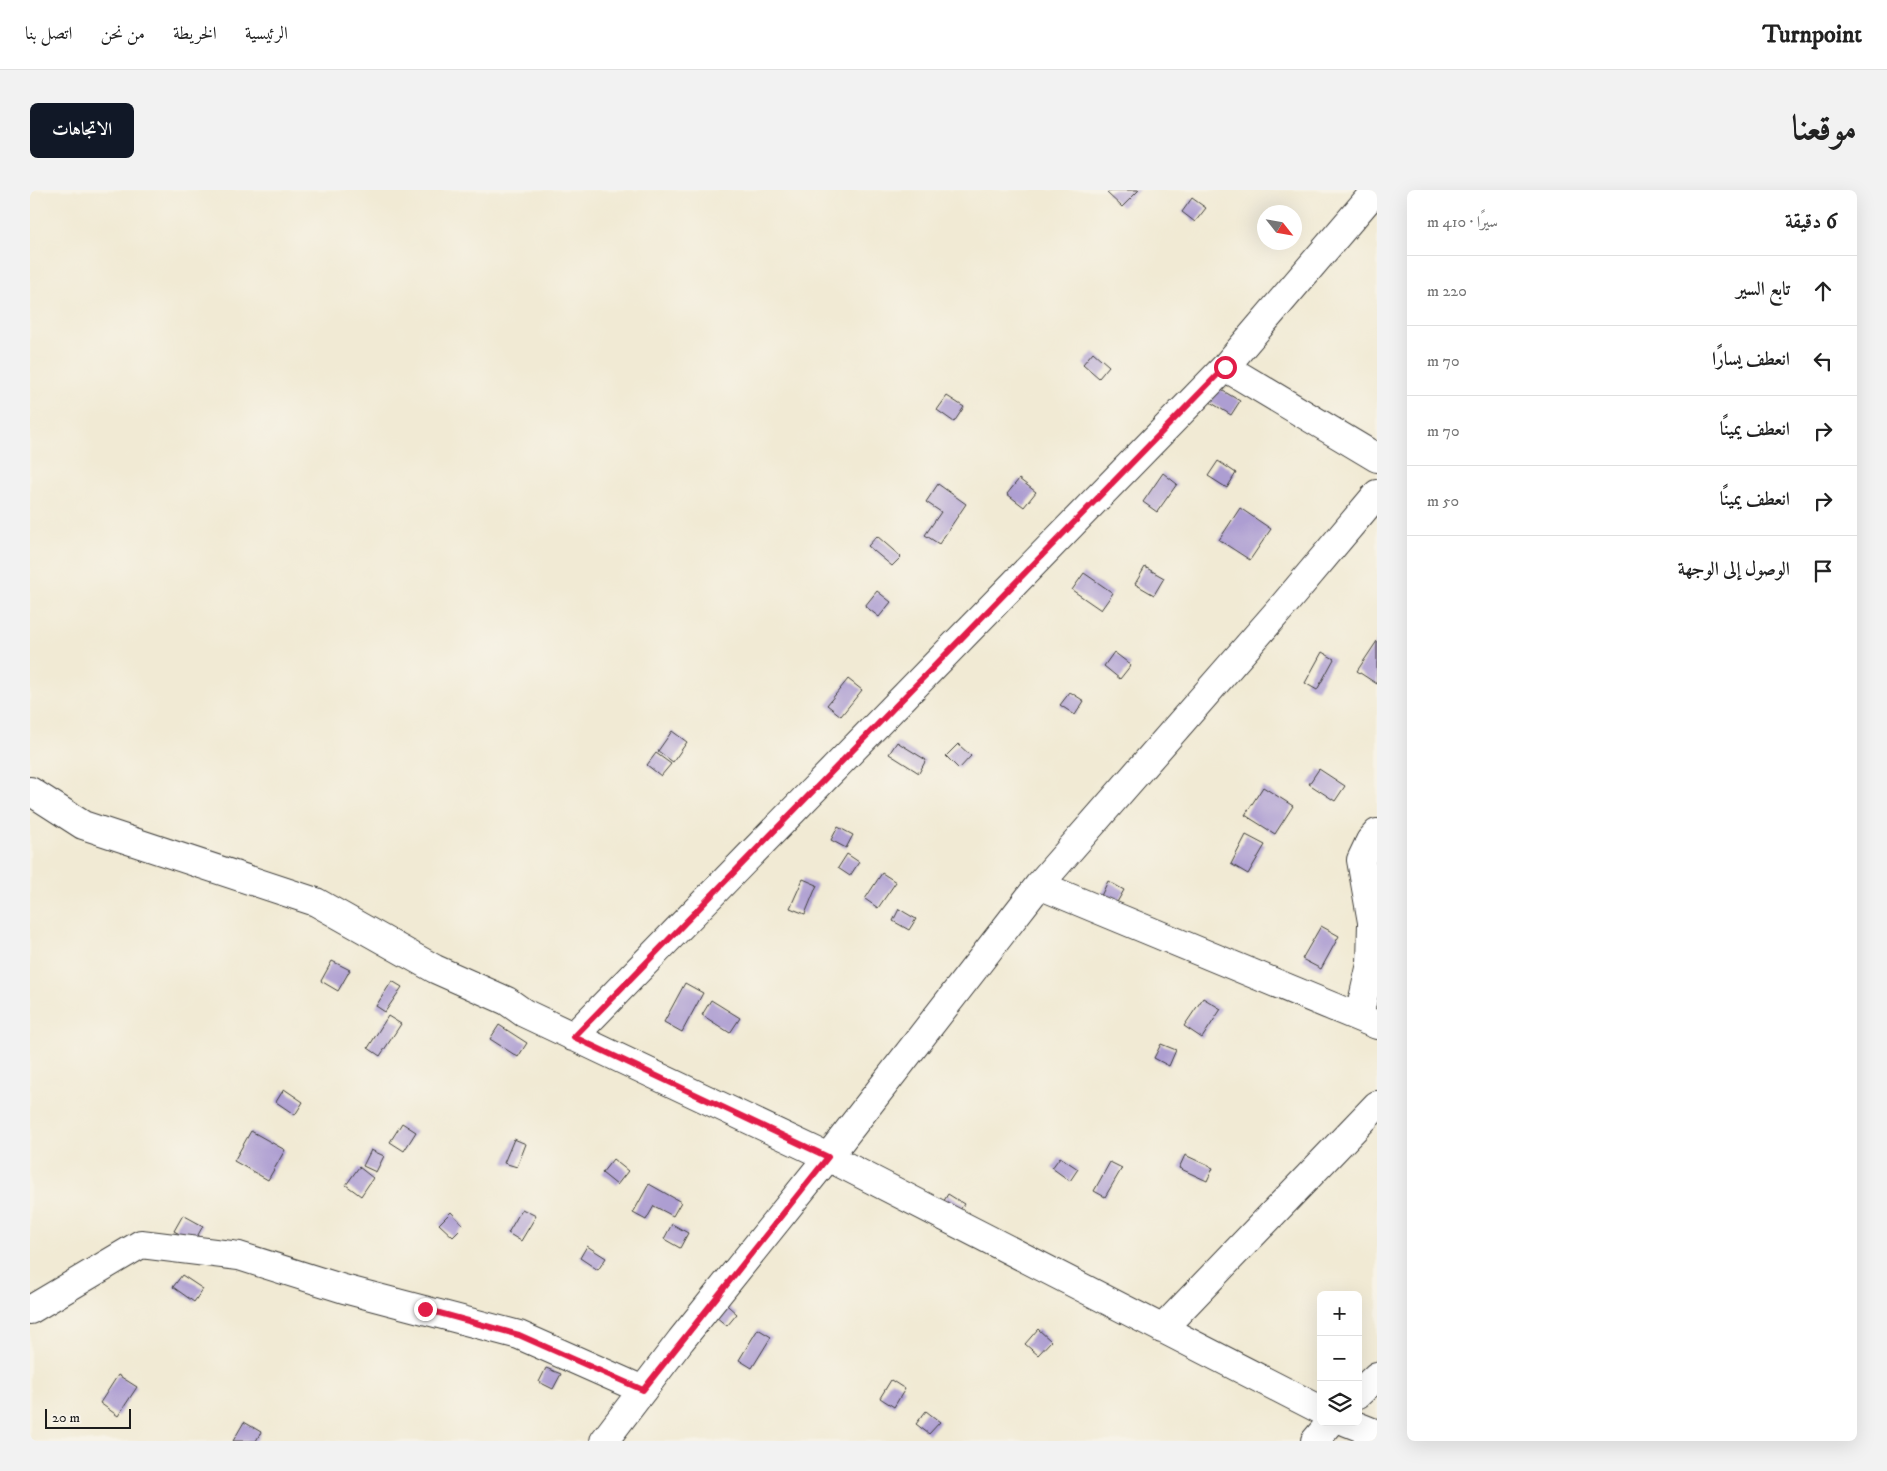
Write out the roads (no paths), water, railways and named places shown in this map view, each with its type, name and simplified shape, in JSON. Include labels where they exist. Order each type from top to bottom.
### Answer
[{"type":"street","points":[[574,1037],[1225,367],[1376,190]]},
{"type":"street","points":[[1225,367],[1377,458]]},
{"type":"street","points":[[604,1441],[1039,885],[1282,607],[1377,494]]},
{"type":"street","points":[[30,791],[83,825],[316,902],[435,969],[507,1001],[524,1013],[828,1157],[1317,1408]]},
{"type":"street","points":[[1039,885],[1368,1020],[1372,922],[1361,860],[1370,841],[1377,833]]},
{"type":"street","points":[[1162,1329],[1377,1105]]},
{"type":"street","points":[[30,1310],[141,1244],[239,1256],[344,1289],[519,1335],[643,1390]]},
{"type":"street","points":[[1362,1390],[1377,1376]]},
{"type":"street","points":[[1315,1441],[1328,1426]]},
{"type":"street","points":[[1357,1426],[1377,1434]]}]
